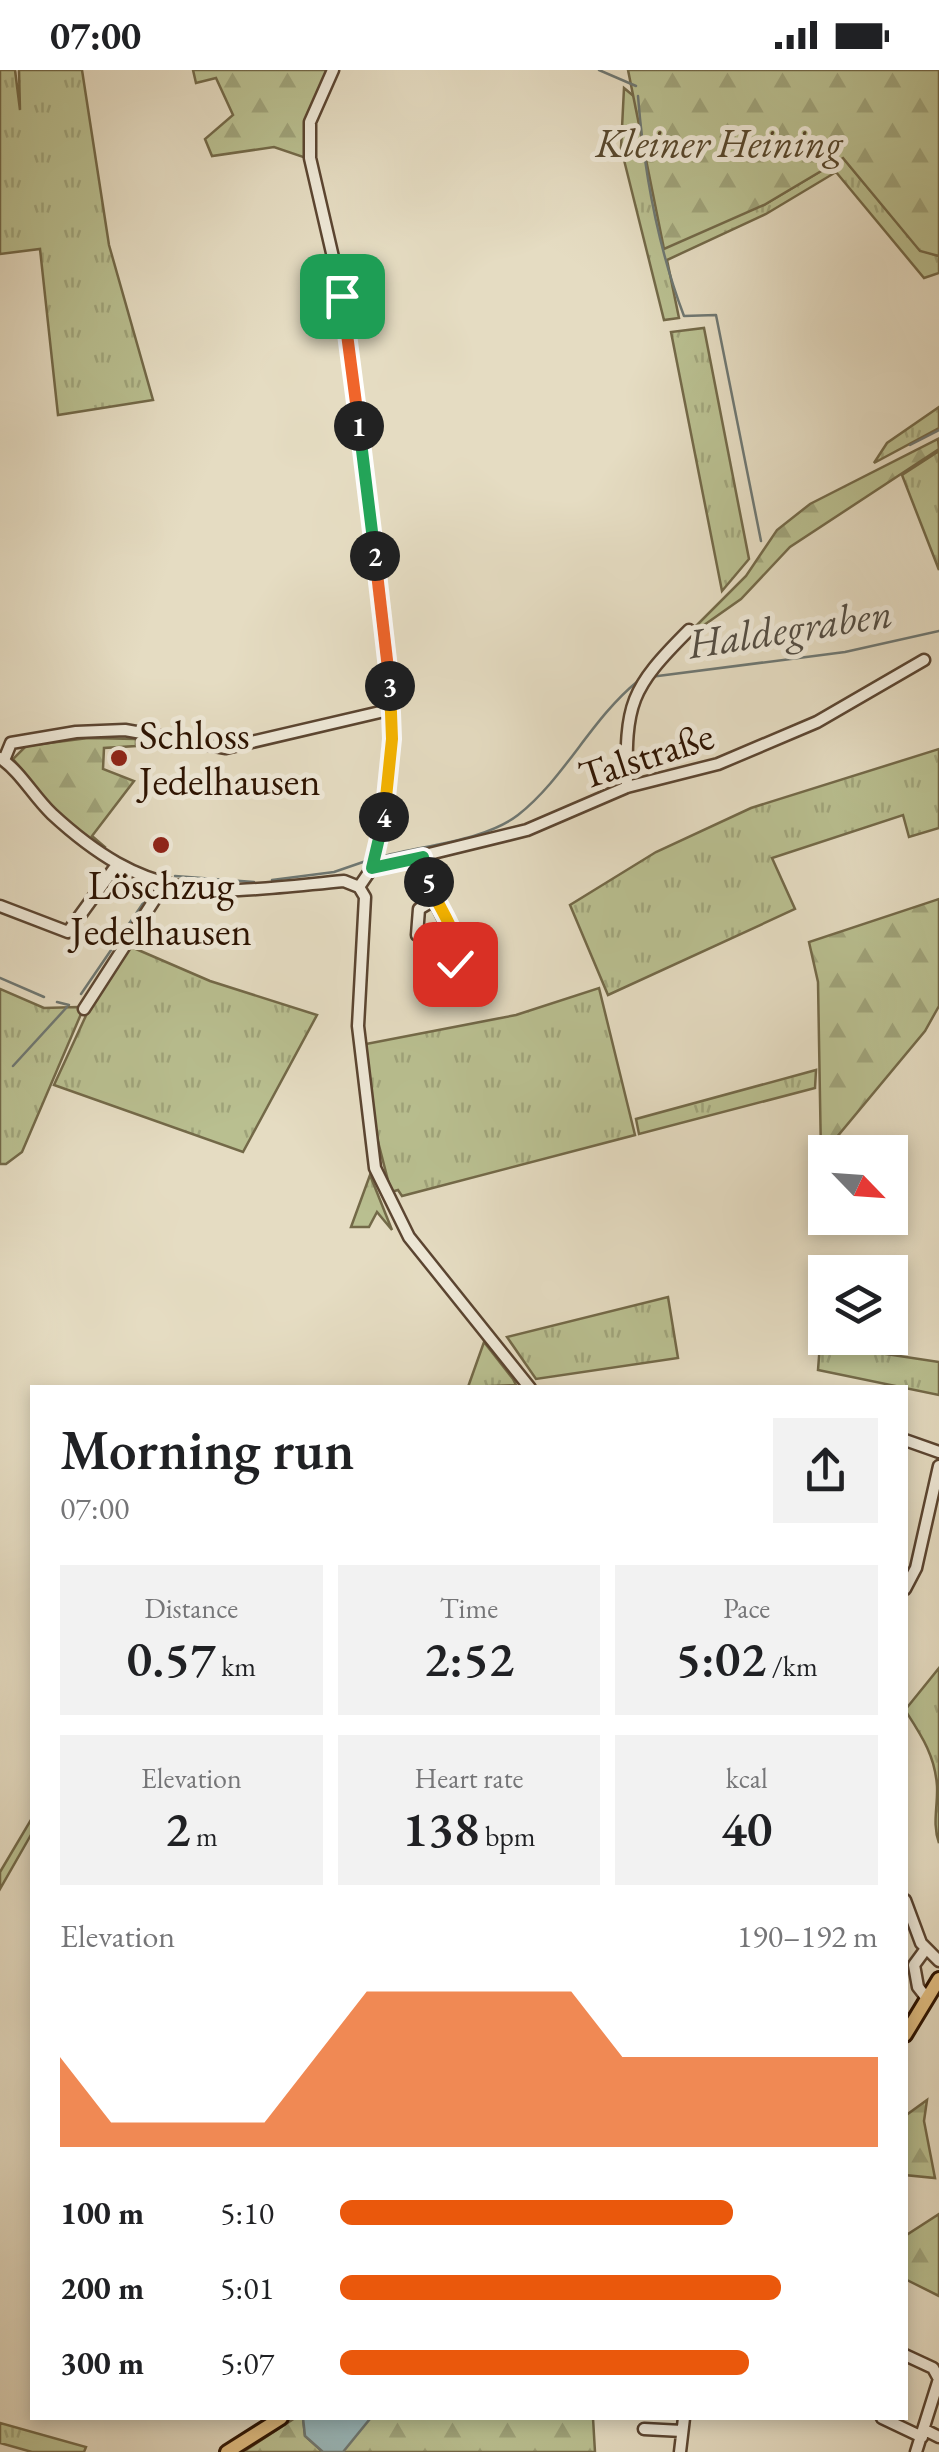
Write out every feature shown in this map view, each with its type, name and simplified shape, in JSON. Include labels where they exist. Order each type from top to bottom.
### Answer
[{"type":"main road","points":[[908,2030],[925,1996],[939,1979]]},
{"type":"main road","points":[[227,2452],[278,2420]]},
{"type":"street","points":[[333,70],[310,122],[310,158],[342,296],[393,709],[387,801],[372,868],[358,887]]},
{"type":"street","points":[[627,786],[625,744],[632,701],[650,670],[689,630]]},
{"type":"street","name":"Talstraße","points":[[372,868],[527,830],[627,786],[718,764],[788,736],[924,660]]},
{"type":"street","points":[[393,709],[226,748],[125,730],[54,734],[12,743],[2,759],[50,812],[116,866],[164,885],[233,890],[344,881],[358,887],[366,898],[360,1060],[375,1168],[409,1237],[528,1385]]},
{"type":"street","points":[[423,857],[434,900],[459,950]]},
{"type":"street","points":[[0,906],[68,932],[116,866]]},
{"type":"street","points":[[84,1010],[164,885]]},
{"type":"street","points":[[417,935],[419,908],[434,900]]},
{"type":"street","points":[[908,1441],[939,1452]]},
{"type":"street","points":[[908,1583],[917,1566],[939,1466]]},
{"type":"street","points":[[908,1907],[926,1950],[939,1961]]},
{"type":"street","points":[[925,1996],[918,1988],[914,1965],[926,1950]]},
{"type":"street","points":[[908,2357],[938,2374],[916,2452]]},
{"type":"street","points":[[680,2452],[684,2420]]},
{"type":"street","points":[[887,2420],[939,2436]]},
{"type":"street","points":[[644,2429],[682,2432]]},
{"type":"green space","points":[[0,70],[15,70],[20,110],[19,70],[82,70],[109,245],[153,400],[58,415],[40,249],[0,254]]},
{"type":"green space","points":[[193,70],[337,70],[315,123],[306,158],[274,147],[212,156],[205,139],[233,115],[216,78],[196,83]]},
{"type":"green space","name":"Kleiner Heining","points":[[628,70],[939,70],[939,256],[920,251],[843,158],[764,205],[664,249]]},
{"type":"green space","points":[[624,88],[764,205],[843,158],[920,250],[939,256],[939,273],[924,278],[836,172],[766,214],[667,260],[679,318],[664,320],[621,148]]},
{"type":"green space","points":[[704,328],[749,559],[722,591],[671,332]]},
{"type":"green space","points":[[939,407],[939,428],[874,463],[887,443]]},
{"type":"green space","points":[[938,439],[939,449],[790,547],[741,599],[680,642],[746,576],[777,530],[810,504]]},
{"type":"green space","points":[[939,451],[939,570],[902,475]]},
{"type":"green space","points":[[88,738],[136,739],[136,746],[104,748],[103,769],[134,781],[92,836],[105,847],[103,851],[54,809],[13,759],[26,746]]},
{"type":"green space","points":[[939,749],[939,828],[909,837],[903,815],[772,858],[795,909],[608,995],[570,905],[656,852],[751,808]]},
{"type":"green space","points":[[939,899],[939,1006],[925,1031],[838,1135],[821,1135],[818,982],[809,942]]},
{"type":"green space","points":[[129,946],[210,981],[317,1015],[243,1152],[54,1085],[89,1009]]},
{"type":"green space","points":[[599,988],[635,1135],[402,1196],[398,1190],[391,1192],[374,1126],[366,1044],[516,1015]]},
{"type":"green space","points":[[0,989],[44,1008],[78,1007],[81,1014],[22,1152],[6,1164],[0,1164]]},
{"type":"green space","points":[[816,1070],[815,1088],[639,1134],[636,1119]]},
{"type":"green space","points":[[370,1175],[392,1230],[377,1212],[369,1227],[351,1227]]},
{"type":"green space","points":[[668,1297],[678,1358],[536,1379],[507,1337]]},
{"type":"green space","points":[[484,1342],[516,1385],[469,1385]]},
{"type":"green space","points":[[819,1355],[893,1355],[939,1362],[939,1395],[908,1389],[908,1385],[818,1370]]},
{"type":"green space","points":[[939,1668],[939,1843],[933,1765],[908,1715],[908,1706]]},
{"type":"green space","points":[[30,1821],[30,1836],[0,1889],[0,1872]]},
{"type":"green space","points":[[927,2100],[924,2121],[935,2178],[908,2175],[908,2114]]},
{"type":"green space","points":[[939,2214],[939,2296],[908,2280],[908,2234]]},
{"type":"green space","points":[[292,2420],[303,2420],[305,2436],[323,2452],[243,2452]]},
{"type":"green space","points":[[365,2420],[593,2420],[595,2452],[339,2452]]},
{"type":"green space","points":[[0,2423],[86,2447],[84,2452],[32,2452],[0,2443]]},
{"type":"water","points":[[303,2420],[369,2420],[343,2452],[323,2452],[305,2436]]},
{"type":"waterway","points":[[599,70],[636,86]]},
{"type":"waterway","points":[[638,96],[648,180],[666,262],[684,316],[716,315],[761,541]]},
{"type":"waterway","points":[[910,445],[939,430]]},
{"type":"waterway","name":"Haldegraben","points":[[650,677],[845,652],[939,631]]},
{"type":"waterway","name":"Haldegraben","points":[[384,856],[488,831],[518,815],[550,784],[606,713],[638,681]]},
{"type":"waterway","name":"Haldegraben","points":[[272,880],[334,872],[366,861]]},
{"type":"waterway","name":"Haldegraben","points":[[175,876],[254,882]]},
{"type":"waterway","name":"Haldegraben","points":[[81,994],[148,896]]},
{"type":"waterway","name":"Haldegraben","points":[[0,978],[44,997]]},
{"type":"waterway","name":"Haldegraben","points":[[57,1002],[69,1005]]},
{"type":"waterway","points":[[13,1066],[67,1007]]},
{"type":"place","name":"Schloss Jedelhausen","points":[[119,758]]},
{"type":"place","name":"Löschzug Jedelhausen","points":[[161,845]]},
{"type":"route","points":[[342,296],[393,709],[387,801],[372,868],[423,857],[434,900],[459,950],[455,964]]}]
